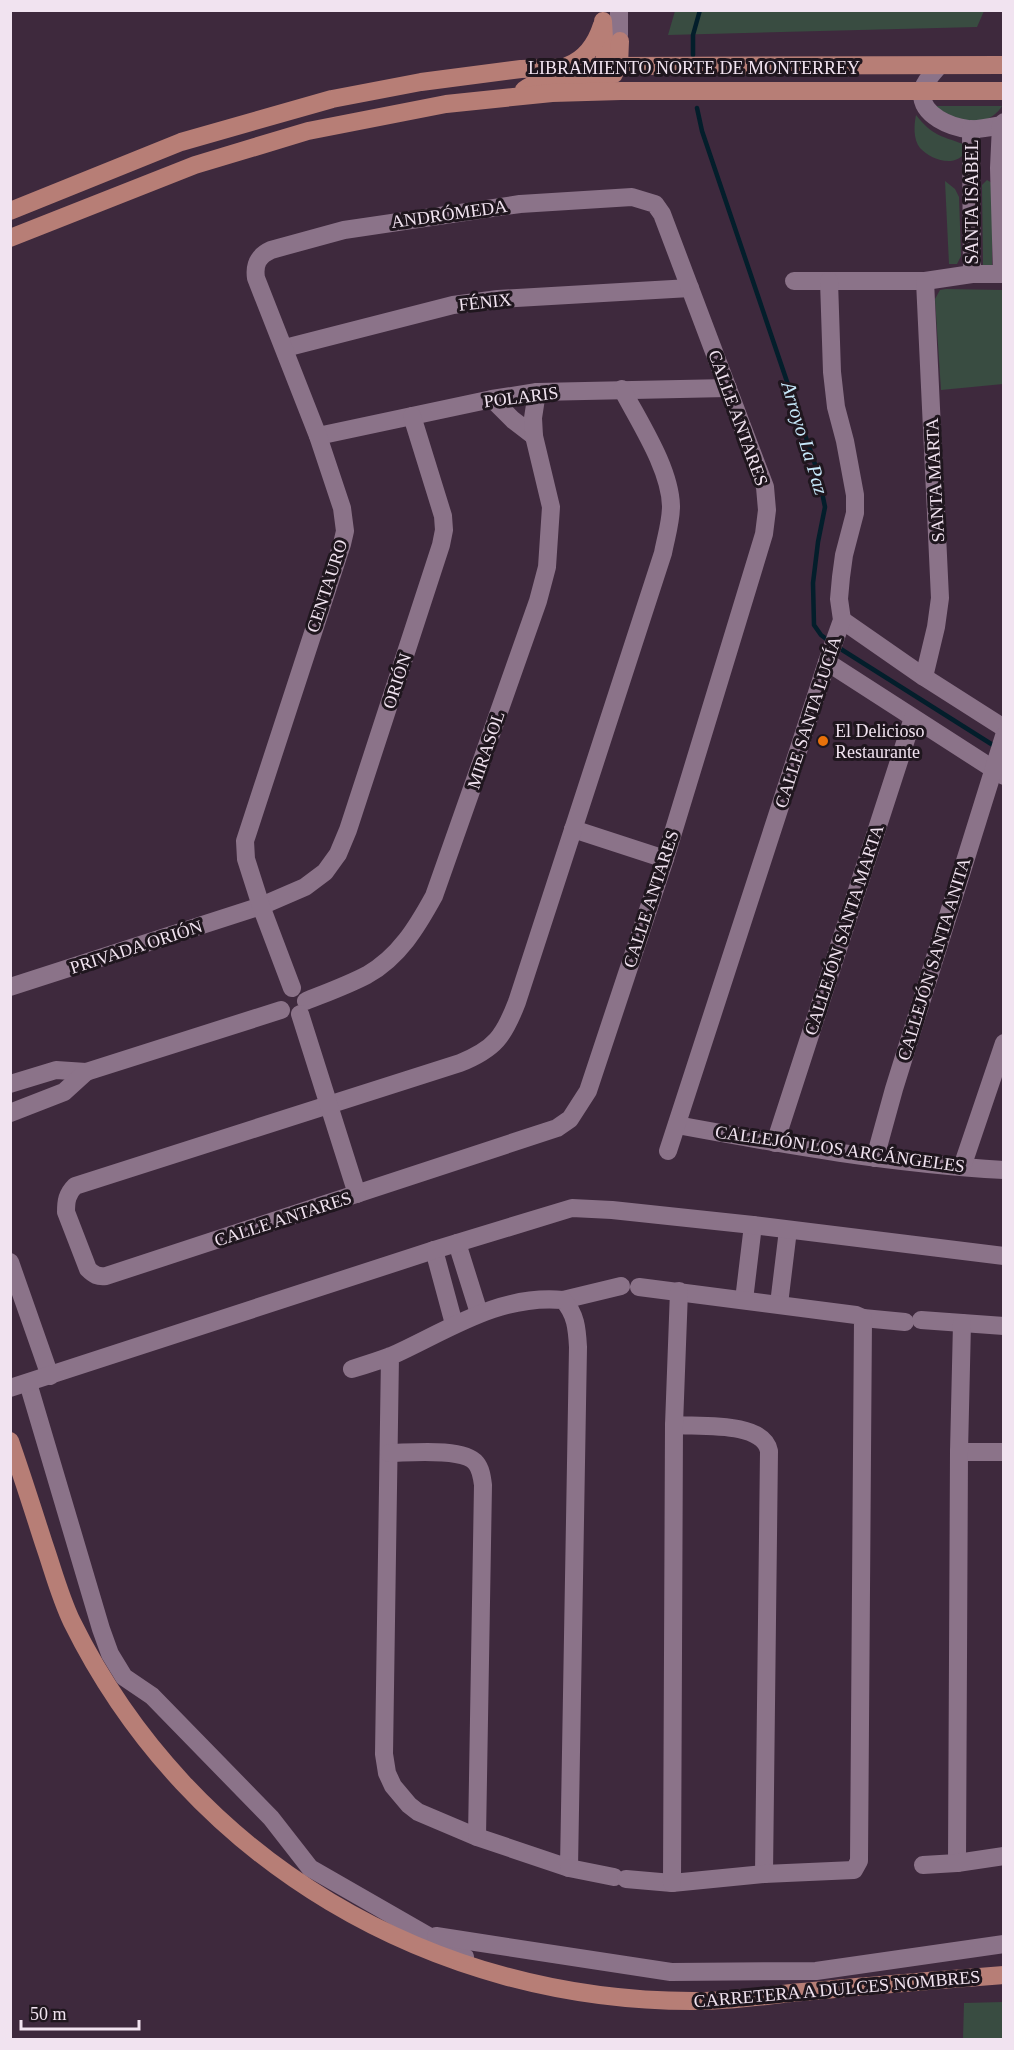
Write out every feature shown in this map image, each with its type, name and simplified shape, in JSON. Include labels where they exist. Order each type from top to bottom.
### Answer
[{"type":"main road","points":[[564,67],[589,52],[595,43],[603,16]]},
{"type":"main road","points":[[603,16],[605,57],[617,76],[626,79],[661,79],[686,90]]},
{"type":"main road","points":[[620,38],[624,49],[633,57],[653,66]]},
{"type":"main road","points":[[515,96],[532,83],[603,79],[614,68],[620,38]]},
{"type":"main road","name":"LIBRAMIENTO NORTE DE MONTERREY","points":[[10,211],[181,142],[332,99],[467,75],[564,67],[1003,66]]},
{"type":"main road","points":[[10,238],[195,165],[308,131],[446,104],[515,96],[588,92],[1004,91]]},
{"type":"main road","name":"CARRETERA A DULCES NOMBRES","points":[[10,1441],[58,1586],[72,1621],[123,1708],[167,1765],[205,1806],[246,1843],[297,1881],[368,1924],[431,1953],[490,1972],[615,1997],[686,2001],[734,2000],[1004,1975]]},
{"type":"street","points":[[619,10],[620,38]]},
{"type":"street","points":[[923,91],[929,78],[939,66]]},
{"type":"street","name":"SANTA ISABEL","points":[[923,91],[925,104],[936,118],[958,127],[971,129],[1002,124],[999,168],[1003,274]]},
{"type":"street","name":"SANTA ISABEL","points":[[971,129],[972,274]]},
{"type":"street","points":[[973,168],[999,168]]},
{"type":"street","name":"ANDRÓMEDA","points":[[255,268],[263,254],[271,250],[364,226],[520,204],[632,196],[655,204]]},
{"type":"street","name":"CALLE ANTARES","points":[[328,1105],[75,1186],[69,1193],[66,1212],[88,1269],[93,1274],[106,1276],[556,1128],[570,1119],[588,1091],[665,859],[758,558],[768,510],[765,487],[662,214],[655,204]]},
{"type":"street","name":"CENTAURO","points":[[255,268],[256,278],[318,436],[342,508],[345,531],[247,831],[244,849],[261,906],[292,988]]},
{"type":"street","points":[[794,281],[925,281],[972,274],[1003,274]]},
{"type":"street","name":"CALLE SANTA LUCÍA","points":[[668,1151],[827,659],[841,622],[839,599],[841,577],[855,513],[855,495],[836,407],[832,372],[829,281]]},
{"type":"street","name":"SANTA MARTA","points":[[924,678],[940,598],[925,281]]},
{"type":"street","name":"FÉNIX","points":[[285,348],[453,305],[498,299],[690,288]]},
{"type":"street","name":"POLARIS","points":[[318,436],[492,399],[537,392],[728,388]]},
{"type":"street","points":[[328,1105],[460,1063],[483,1053],[497,1042],[507,1027],[663,553],[668,528],[670,506],[668,486],[622,389]]},
{"type":"street","name":"MIRASOL","points":[[303,1007],[368,974],[395,954],[418,927],[434,896],[538,601],[547,567],[551,507],[534,436],[533,418],[537,392]]},
{"type":"street","points":[[492,399],[513,420],[534,436]]},
{"type":"street","name":"ORIÓN","points":[[261,906],[305,887],[325,872],[338,854],[348,830],[441,545],[444,530],[443,516],[412,416]]},
{"type":"street","points":[[841,622],[1004,728]]},
{"type":"street","points":[[827,659],[913,718],[997,769]]},
{"type":"street","name":"CALLEJÓN SANTA MARTA","points":[[775,1143],[913,718]]},
{"type":"street","name":"CALLEJÓN SANTA ANITA","points":[[875,1158],[894,1089],[997,769],[1004,736]]},
{"type":"street","points":[[573,829],[665,859]]},
{"type":"street","name":"PRIVADA ORIÓN","points":[[10,987],[261,906]]},
{"type":"street","points":[[303,1007],[293,1016],[286,1014],[281,1010],[279,1003],[281,996],[292,988],[304,995],[303,1007],[328,1105],[357,1194]]},
{"type":"street","points":[[10,1084],[56,1070],[86,1072],[281,1010]]},
{"type":"street","points":[[962,1167],[1004,1043]]},
{"type":"street","points":[[10,1113],[64,1092],[86,1072]]},
{"type":"street","name":"CALLEJÓN LOS ARCÁNGELES","points":[[677,1125],[875,1158],[1004,1170]]},
{"type":"street","points":[[490,1972],[310,1868],[271,1818],[152,1696],[124,1677],[110,1654],[19,1386],[434,1250],[572,1208],[753,1225],[1004,1256]]},
{"type":"street","points":[[744,1300],[753,1225]]},
{"type":"street","points":[[779,1304],[788,1230]]},
{"type":"street","points":[[457,1243],[479,1314]]},
{"type":"street","points":[[434,1250],[454,1324]]},
{"type":"street","points":[[10,1262],[50,1376]]},
{"type":"street","points":[[352,1369],[390,1356],[479,1314],[528,1302],[548,1299],[563,1300],[630,1286],[779,1304],[856,1315],[863,1318],[1004,1326]]},
{"type":"street","points":[[672,1883],[674,1425],[679,1291]]},
{"type":"street","points":[[563,1300],[574,1315],[578,1347],[570,1868]]},
{"type":"street","points":[[390,1356],[384,1754],[387,1773],[399,1795],[418,1812],[477,1837],[570,1868],[620,1878],[672,1883],[764,1874],[854,1870],[859,1861],[863,1318]]},
{"type":"street","points":[[957,1863],[959,1452],[962,1323]]},
{"type":"street","points":[[674,1425],[750,1431],[767,1443],[769,1451],[764,1874]]},
{"type":"street","points":[[959,1452],[1004,1452]]},
{"type":"street","points":[[389,1453],[462,1455],[476,1463],[481,1473],[483,1485],[477,1837]]},
{"type":"street","points":[[923,1865],[1004,1856]]},
{"type":"street","points":[[426,1935],[671,1972],[687,1970],[816,1971],[1004,1944]]},
{"type":"street","points":[[686,2001],[687,1970]]},
{"type":"green space","points":[[675,10],[984,11],[977,27],[668,35]]},
{"type":"green space","points":[[933,106],[1002,106],[991,117],[966,124]]},
{"type":"green space","points":[[916,115],[932,131],[963,144],[963,155],[953,161],[947,161],[924,152],[915,136]]},
{"type":"green space","points":[[987,180],[992,183],[992,267],[983,265],[982,185]]},
{"type":"green space","points":[[945,181],[955,189],[959,197],[961,256],[957,264],[949,264]]},
{"type":"green space","points":[[940,290],[1003,290],[1003,384],[941,390],[935,299]]},
{"type":"green space","points":[[1003,2002],[1003,2039],[963,2039],[964,2003]]},
{"type":"waterway","name":"Arroyo La Paz","points":[[693,55],[693,35],[700,10]]},
{"type":"waterway","name":"Arroyo La Paz","points":[[697,108],[702,131],[818,473],[825,507],[813,583],[814,625],[829,641]]},
{"type":"waterway","name":"Arroyo La Paz","points":[[836,646],[996,747]]},
{"type":"place","name":"El Delicioso Restaurante","points":[[823,741]]}]
